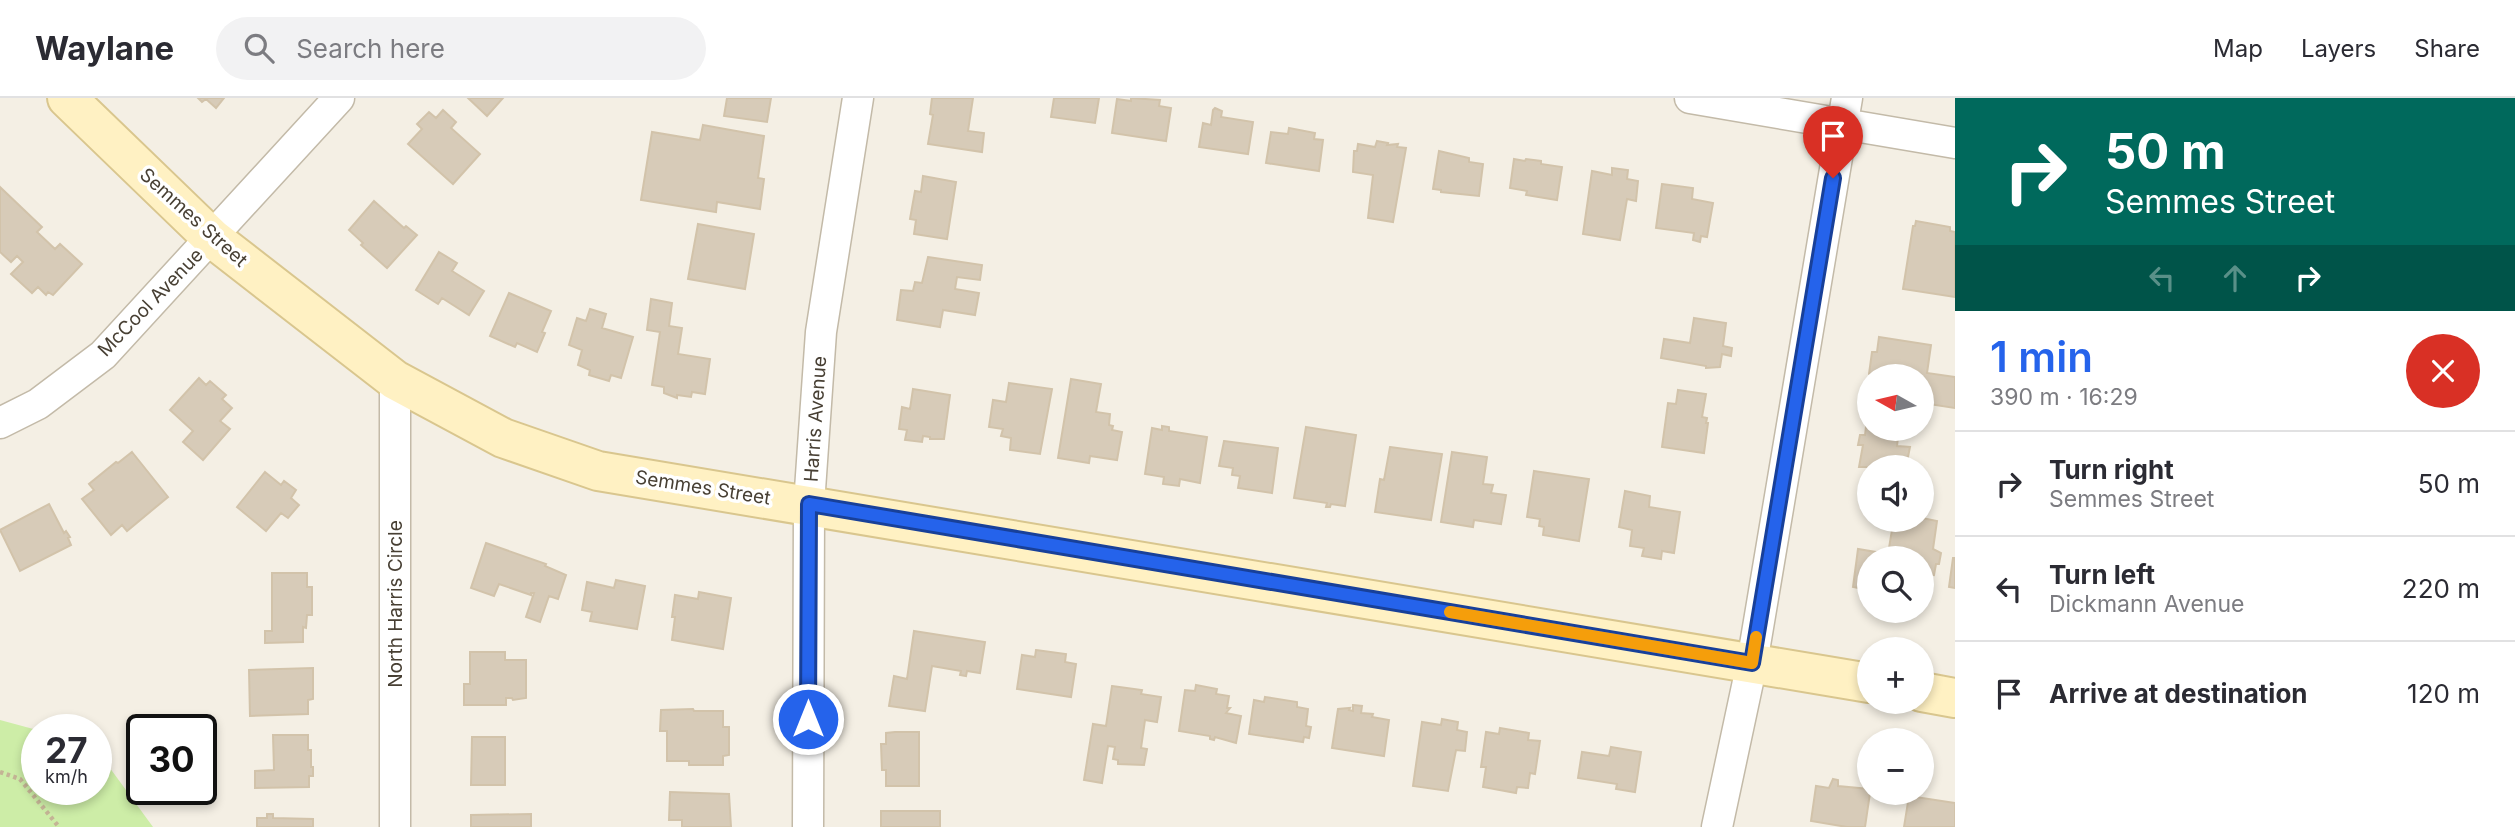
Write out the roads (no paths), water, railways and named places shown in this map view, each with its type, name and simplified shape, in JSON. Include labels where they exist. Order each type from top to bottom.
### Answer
[{"type":"main road","name":"Semmes Street","points":[[67,98],[212,238],[395,380],[503,438],[598,471],[809,504],[1857,681]]},
{"type":"main road","points":[[1934,694],[1955,698]]},
{"type":"street","name":"McCool Avenue","points":[[0,423],[38,404],[103,355],[339,98]]},
{"type":"street","name":"Harris Avenue","points":[[808,827],[809,504],[821,332],[858,98]]},
{"type":"street","points":[[1690,98],[1845,111],[1955,143]]},
{"type":"street","points":[[1717,827],[1752,663],[1845,111]]},
{"type":"street","name":"North Harris Circle","points":[[395,380],[395,827]]}]
